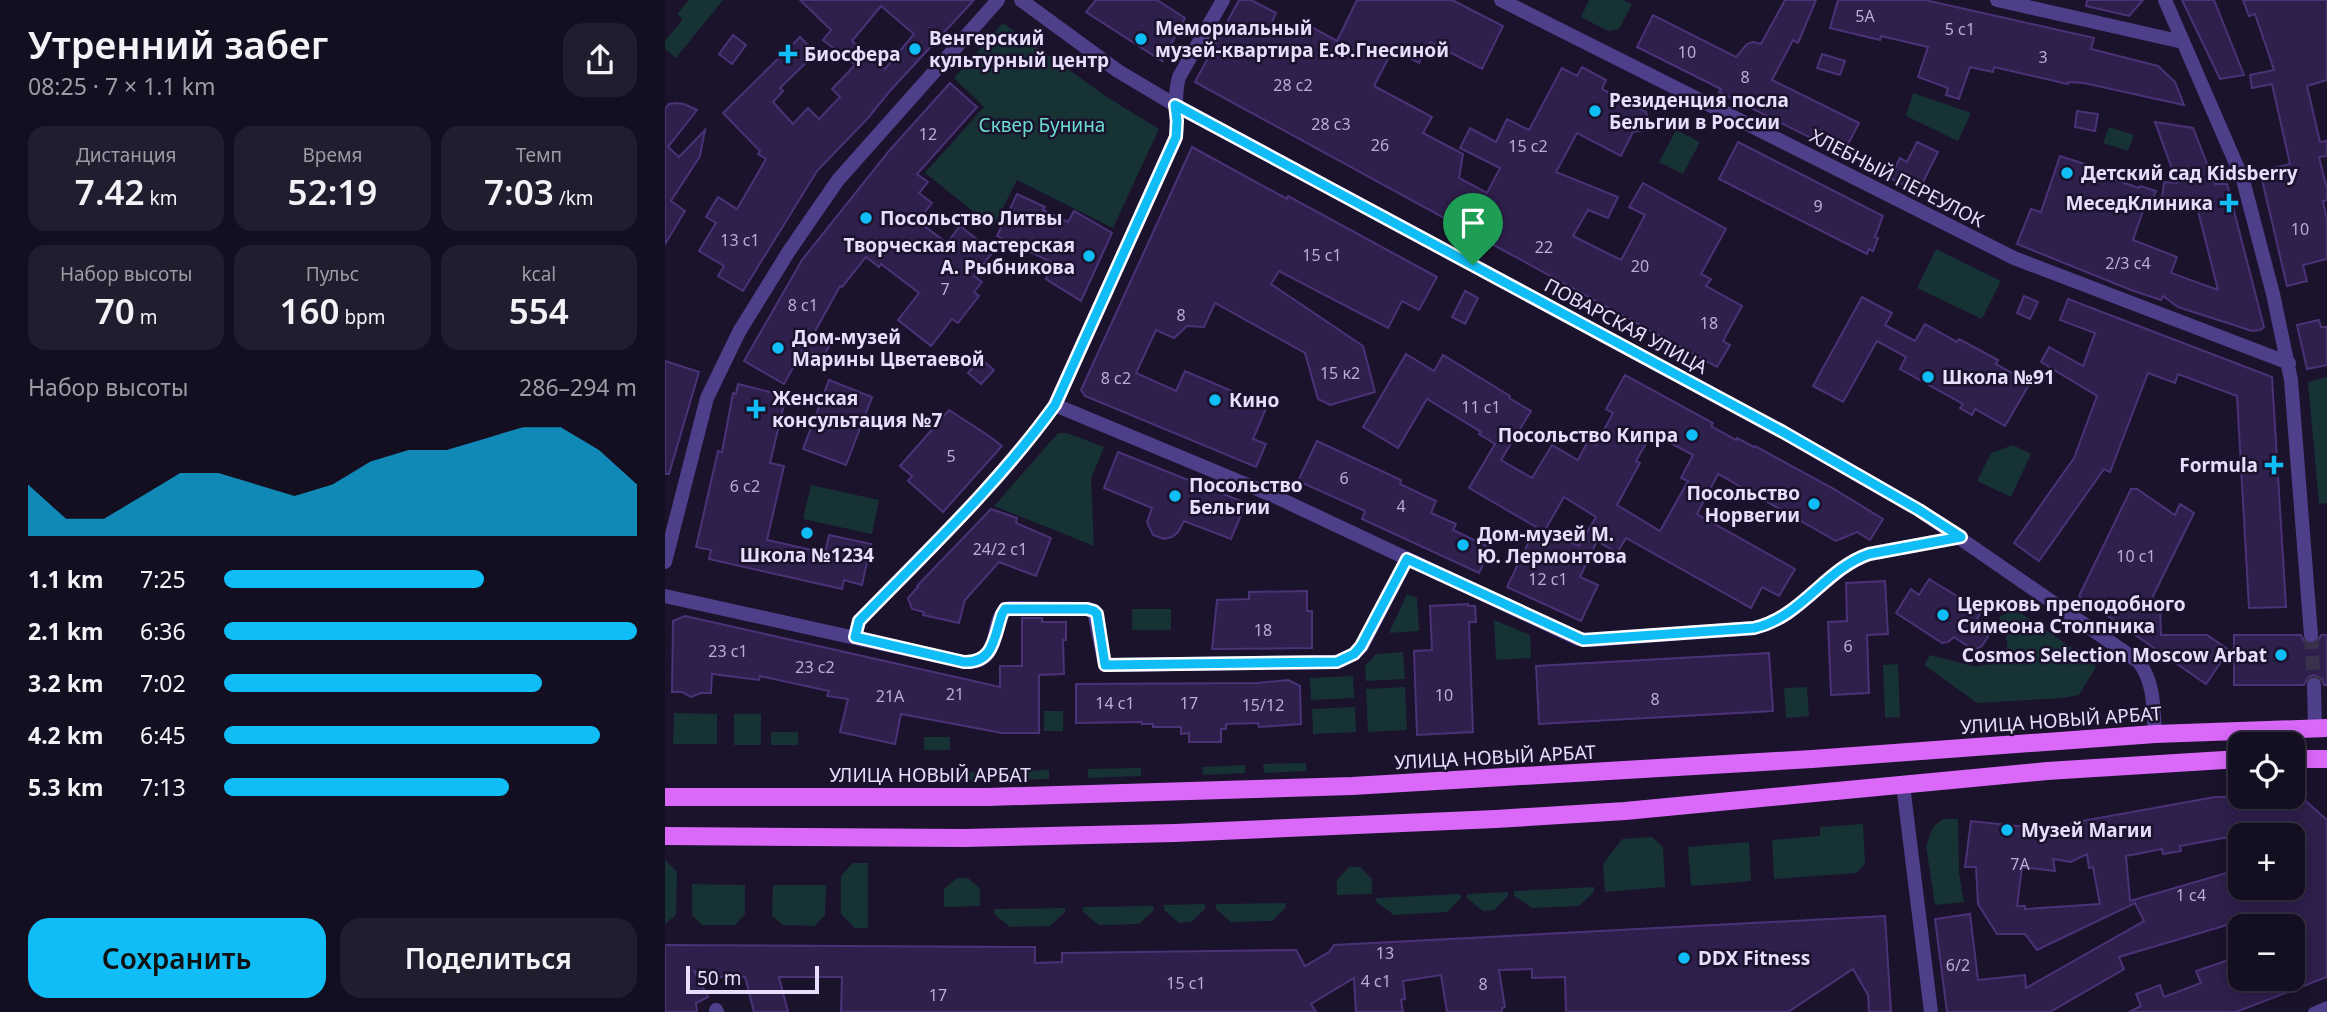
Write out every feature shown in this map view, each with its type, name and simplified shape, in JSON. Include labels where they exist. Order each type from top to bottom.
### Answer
[{"type":"main road","name":"УЛИЦА НОВЫЙ АРБАТ","points":[[665,797],[988,797],[1352,786],[1826,758],[2155,734],[2321,728]]},
{"type":"main road","points":[[2305,759],[2327,759]]},
{"type":"main road","points":[[665,836],[964,838],[1351,826],[1625,811],[2047,771],[2228,761]]},
{"type":"street","points":[[665,562],[707,398],[739,332],[789,251],[838,180],[998,0]]},
{"type":"street","name":"ПОВАРСКАЯ УЛИЦА","points":[[1021,0],[1118,71],[1175,105],[1783,432],[1961,537],[2139,662],[2151,684],[2155,734]]},
{"type":"street","points":[[855,637],[859,621],[1028,443],[1055,405],[1176,137],[1175,91],[1179,77],[1223,0]]},
{"type":"street","name":"ХЛЕБНЫЙ ПЕРЕУЛОК","points":[[1501,0],[2004,254],[2289,363]]},
{"type":"street","points":[[1997,0],[2183,42]]},
{"type":"street","points":[[2165,0],[2243,180],[2289,363],[2311,635]]},
{"type":"street","points":[[1055,405],[1274,496],[1578,639],[1754,628],[1771,624],[1785,616],[1854,559],[1961,537]]},
{"type":"street","points":[[665,596],[964,662],[977,662],[989,653],[1005,609],[1087,609],[1097,614],[1105,665],[1337,662],[1354,654],[1361,646],[1407,559]]},
{"type":"street","points":[[2314,685],[2321,728]]},
{"type":"street","points":[[1903,785],[1931,1012]]},
{"type":"street","points":[[2313,1012],[2327,1006]]},
{"type":"green space","points":[[689,0],[723,0],[676,58],[665,49],[665,41],[683,19],[677,14]]},
{"type":"green space","points":[[1589,0],[1623,0],[1632,4],[1619,29],[1608,31],[1581,17]]},
{"type":"green space","name":"Сквер Бунина","points":[[1003,23],[1107,97],[1159,129],[1113,228],[1017,180],[993,227],[925,173],[984,107],[954,78]]},
{"type":"green space","points":[[1913,93],[1971,113],[1958,141],[1906,116]]},
{"type":"green space","points":[[2109,127],[2134,135],[2128,151],[2103,143]]},
{"type":"green space","points":[[1676,130],[1700,142],[1683,174],[1659,162]]},
{"type":"green space","points":[[1936,249],[2001,281],[1982,319],[1917,288]]},
{"type":"green space","points":[[2327,377],[2327,503],[2319,504],[2308,382]]},
{"type":"green space","points":[[1058,433],[1067,433],[1104,447],[1091,479],[1094,546],[994,506]]},
{"type":"green space","points":[[2013,445],[2031,454],[2011,497],[1977,481],[1991,453]]},
{"type":"green space","points":[[811,485],[879,500],[872,534],[803,519]]},
{"type":"green space","points":[[1407,594],[1417,598],[1419,631],[1389,633]]},
{"type":"green space","points":[[1132,609],[1171,609],[1171,630],[1132,630]]},
{"type":"green space","points":[[2015,609],[2094,663],[2096,667],[2079,695],[1977,703],[1924,665],[1930,655],[1973,666],[1988,664],[1998,658],[2007,646],[1999,617]]},
{"type":"green space","points":[[1494,620],[1530,635],[1531,658],[1496,660]]},
{"type":"green space","points":[[1403,652],[1405,679],[1366,681],[1365,666],[1376,654]]},
{"type":"green space","points":[[1898,664],[1900,717],[1885,718],[1883,665]]},
{"type":"green space","points":[[1353,676],[1354,698],[1311,700],[1310,678]]},
{"type":"green space","points":[[1405,687],[1407,730],[1368,732],[1366,689]]},
{"type":"green space","points":[[1807,687],[1809,716],[1786,718],[1784,688]]},
{"type":"green space","points":[[1355,707],[1356,732],[1313,734],[1312,709]]},
{"type":"green space","points":[[1044,711],[1063,711],[1063,731],[1044,731]]},
{"type":"green space","points":[[674,713],[717,714],[717,744],[673,744]]},
{"type":"green space","points":[[734,714],[761,714],[761,745],[734,745]]},
{"type":"green space","points":[[771,732],[798,732],[798,745],[771,745]]},
{"type":"green space","points":[[924,737],[950,737],[950,750],[924,750]]},
{"type":"green space","points":[[1306,763],[1306,771],[1264,773],[1263,764]]},
{"type":"green space","points":[[1245,765],[1245,773],[1203,775],[1202,767]]},
{"type":"green space","points":[[1141,768],[1141,776],[1088,778],[1088,769]]},
{"type":"green space","points":[[1049,770],[1049,779],[1007,780],[1007,771]]},
{"type":"green space","points":[[940,772],[978,772],[978,780],[941,781]]},
{"type":"green space","points":[[1943,819],[1958,819],[1959,873],[1964,902],[1935,905],[1926,846],[1933,827]]},
{"type":"green space","points":[[1863,824],[1865,863],[1857,873],[1774,879],[1772,840],[1820,836],[1820,827]]},
{"type":"green space","points":[[1652,837],[1663,847],[1665,887],[1605,892],[1603,864],[1622,839]]},
{"type":"green space","points":[[1749,842],[1751,881],[1691,886],[1688,847]]},
{"type":"green space","points":[[665,860],[677,872],[676,915],[665,924]]},
{"type":"green space","points":[[853,863],[868,863],[868,928],[855,928],[841,914],[841,876]]},
{"type":"green space","points":[[1349,867],[1360,867],[1372,879],[1372,894],[1337,895],[1337,880]]},
{"type":"green space","points":[[957,878],[968,878],[980,889],[980,906],[944,907],[944,889]]},
{"type":"green space","points":[[692,884],[745,885],[745,914],[735,925],[702,925],[692,915]]},
{"type":"green space","points":[[773,885],[826,885],[825,915],[815,926],[783,925],[772,916]]},
{"type":"green space","points":[[1594,887],[1594,892],[1579,906],[1532,908],[1514,896],[1514,891]]},
{"type":"green space","points":[[1508,892],[1508,896],[1494,910],[1483,911],[1467,898],[1467,894]]},
{"type":"green space","points":[[1460,894],[1461,898],[1447,912],[1394,915],[1376,902],[1376,898]]},
{"type":"green space","points":[[1286,903],[1286,907],[1272,921],[1231,922],[1216,909],[1216,904]]},
{"type":"green space","points":[[1205,904],[1205,909],[1191,922],[1179,923],[1164,910],[1164,905]]},
{"type":"green space","points":[[1153,906],[1154,910],[1139,924],[1099,925],[1083,912],[1083,907]]},
{"type":"green space","points":[[1065,908],[1065,912],[1050,926],[1010,927],[994,914],[994,909]]},
{"type":"building","points":[[800,0],[974,0],[817,171],[743,291],[718,276],[724,266],[699,251],[716,223],[706,217],[718,197],[737,209],[766,159],[758,154],[760,151],[723,113],[800,37],[816,53],[780,88],[783,91],[773,102],[793,124],[808,108],[819,119],[840,97],[832,89],[855,65],[823,40],[831,30]],"holes":[[[881,6],[914,34],[885,69],[852,41]]]},
{"type":"building","points":[[1096,0],[1157,0],[1185,18],[1162,61],[1086,12]]},
{"type":"building","points":[[1239,0],[1251,0],[1276,13],[1272,22],[1301,37],[1308,25],[1337,41],[1357,0],[1452,0],[1503,26],[1482,69],[1430,42],[1419,63],[1393,49],[1374,86],[1432,117],[1423,133],[1463,154],[1459,178],[1487,193],[1500,168],[1460,148],[1470,128],[1496,142],[1507,119],[1529,130],[1562,68],[1577,76],[1582,67],[1606,80],[1602,89],[1646,112],[1649,124],[1645,130],[1633,132],[1621,156],[1577,133],[1556,172],[1618,197],[1608,218],[1588,210],[1573,236],[1621,260],[1645,215],[1629,207],[1643,183],[1726,229],[1701,274],[1711,279],[1706,286],[1742,306],[1723,341],[1730,345],[1717,367],[1195,82]]},
{"type":"building","points":[[1785,0],[1816,0],[1798,43],[1793,40],[1772,80],[1859,123],[1843,154],[1719,92],[1721,89],[1637,47],[1653,15],[1736,57],[1747,44],[1761,44]]},
{"type":"building","points":[[1838,0],[1925,0],[2094,38],[2091,49],[2158,66],[2175,82],[2184,105],[2084,83],[2068,84],[1994,67],[1993,72],[1970,67],[1959,99],[1946,95],[1948,88],[1918,77],[1928,47],[1881,36],[1880,40],[1830,28]]},
{"type":"building","points":[[2087,0],[2143,0],[2129,16],[2086,6]]},
{"type":"building","points":[[2182,0],[2214,0],[2244,75],[2220,79]]},
{"type":"building","points":[[2243,0],[2327,0],[2327,80],[2307,86],[2320,142],[2327,141],[2327,156],[2319,157],[2327,189],[2327,200],[2323,201],[2327,220],[2327,259],[2303,265],[2307,281],[2287,286],[2260,171],[2290,164],[2272,84],[2252,88],[2250,75],[2274,70],[2255,14],[2249,16]]},
{"type":"building","points":[[733,35],[746,45],[732,64],[719,54]]},
{"type":"building","points":[[1822,54],[1845,61],[1840,75],[1817,68]]},
{"type":"building","points":[[950,83],[977,107],[917,174],[928,182],[919,193],[932,203],[918,221],[947,243],[960,226],[993,252],[974,276],[982,282],[974,292],[979,296],[958,323],[952,319],[931,346],[898,320],[919,293],[881,264],[879,267],[866,257],[842,287],[840,286],[813,335],[830,345],[822,358],[804,348],[784,384],[744,361],[802,260],[889,151]]},
{"type":"building","points":[[676,103],[697,110],[668,147],[679,157],[705,130],[700,156],[671,201],[685,211],[665,244],[665,109],[669,104]]},
{"type":"building","points":[[2077,111],[2098,114],[2095,131],[2075,127]]},
{"type":"building","points":[[2155,122],[2193,128],[2215,184],[2227,184],[2264,327],[2260,330],[2252,331],[2178,307],[2163,296],[2161,300],[2131,290],[2017,244],[2031,209],[2041,212],[2060,156],[2091,166],[2090,171],[2156,191],[2150,207],[2145,205],[2133,240],[2177,257],[2171,273],[2218,290],[2196,203],[2162,198],[2164,182],[2177,183]]},
{"type":"building","points":[[1738,142],[1883,216],[1873,251],[1869,249],[1867,254],[1719,179]]},
{"type":"building","points":[[1917,142],[1938,152],[1918,192],[1890,178],[1900,158],[1907,162]]},
{"type":"building","points":[[1192,147],[1437,277],[1419,310],[1402,301],[1388,328],[1279,271],[1271,284],[1363,346],[1375,392],[1330,405],[1318,399],[1305,353],[1215,303],[1204,327],[1187,326],[1174,338],[1156,330],[1136,373],[1176,391],[1185,371],[1267,406],[1253,439],[1266,444],[1256,467],[1085,396],[1081,390]]},
{"type":"building","points":[[1017,194],[1068,222],[1074,211],[1112,233],[1081,301],[1046,279],[1053,263],[997,236]]},
{"type":"building","points":[[1465,291],[1478,298],[1465,324],[1452,317]]},
{"type":"building","points":[[2024,296],[2038,302],[2030,319],[2017,313]]},
{"type":"building","points":[[1862,297],[1892,313],[1885,325],[1915,341],[1925,324],[1998,360],[1996,364],[2030,383],[2005,426],[1975,409],[1972,415],[1960,408],[1963,404],[1900,369],[1906,357],[1877,341],[1843,402],[1813,386]]},
{"type":"building","points":[[2068,299],[2272,377],[2286,607],[2249,608],[2237,396],[2178,374],[2175,383],[2148,373],[2110,472],[2104,469],[2039,561],[2014,543],[2074,458],[2097,396],[2041,362],[2049,347],[2083,366],[2095,333],[2060,320]]},
{"type":"building","points":[[2319,320],[2321,327],[2327,327],[2327,365],[2307,369],[2297,325]]},
{"type":"building","points":[[1406,354],[1434,371],[1443,355],[1531,411],[1501,460],[1532,478],[1552,445],[1578,460],[1588,441],[1596,445],[1613,413],[1606,409],[1625,375],[1713,423],[1711,426],[1736,440],[1737,438],[1755,446],[1883,519],[1870,540],[1857,532],[1836,541],[1718,474],[1697,514],[1795,569],[1779,596],[1762,587],[1751,608],[1626,538],[1617,553],[1597,541],[1580,577],[1598,585],[1581,621],[1507,587],[1536,527],[1469,488],[1495,444],[1479,434],[1481,432],[1427,399],[1398,448],[1363,427]],"holes":[[[1652,433],[1693,455],[1681,478],[1688,481],[1660,531],[1617,505],[1640,463],[1636,461]],[[1564,497],[1596,517],[1579,546],[1545,530]]]},
{"type":"building","points":[[981,359],[994,370],[981,384],[968,373]]},
{"type":"building","points":[[665,361],[699,372],[669,474],[665,474]]},
{"type":"building","points":[[829,380],[872,397],[846,465],[803,449]]},
{"type":"building","points":[[738,384],[786,396],[770,463],[784,466],[767,540],[825,553],[829,535],[871,544],[862,585],[844,580],[842,589],[709,559],[711,550],[696,547],[718,451],[722,452],[733,393],[736,394]]},
{"type":"building","points":[[949,410],[1002,446],[943,512],[908,481],[912,476],[900,466]]},
{"type":"building","points":[[1317,441],[1401,480],[1400,484],[1436,501],[1431,513],[1456,524],[1453,530],[1491,548],[1479,573],[1362,519],[1365,511],[1298,481]]},
{"type":"building","name":"Посольство Бельгии","points":[[1118,452],[1246,503],[1231,539],[1184,521],[1172,537],[1164,539],[1153,535],[1147,522],[1152,508],[1104,488]]},
{"type":"building","points":[[2131,489],[2137,489],[2175,515],[2180,504],[2194,513],[2152,598],[2160,603],[2161,635],[2207,635],[2229,650],[2206,684],[2079,596]]},
{"type":"building","points":[[991,509],[1017,518],[1016,523],[1051,538],[1036,576],[999,562],[965,600],[959,623],[923,615],[924,612],[912,609],[908,598],[917,586]]},
{"type":"building","name":"Церковь преподобного Симеона Столпника","points":[[1929,579],[1981,611],[1977,620],[1989,629],[1988,637],[1981,647],[1974,650],[1954,637],[1942,643],[1896,613],[1911,589],[1919,595]]},
{"type":"building","points":[[1885,581],[1888,634],[1867,635],[1869,693],[1831,695],[1828,622],[1847,621],[1846,583]]},
{"type":"building","points":[[1307,591],[1307,611],[1312,611],[1312,648],[1212,649],[1217,600],[1249,599],[1249,592]]},
{"type":"building","points":[[1430,606],[1475,606],[1476,622],[1469,622],[1473,732],[1417,735],[1414,651],[1432,650]]},
{"type":"building","points":[[685,616],[1000,687],[1000,666],[1022,666],[1022,618],[1042,618],[1042,622],[1066,622],[1066,640],[1063,640],[1064,674],[1039,675],[1039,733],[1002,733],[901,714],[895,744],[840,732],[848,699],[827,696],[829,691],[760,676],[759,680],[712,674],[711,693],[691,697],[682,692],[672,692],[673,621]]},
{"type":"building","name":"Cosmos Selection Moscow Arbat","points":[[2234,635],[2301,635],[2304,641],[2311,645],[2317,642],[2321,635],[2327,635],[2327,685],[2314,675],[2308,677],[2304,685],[2234,685]]},
{"type":"building","points":[[1769,653],[1773,711],[1539,724],[1536,666]]},
{"type":"building","points":[[1288,680],[1300,686],[1301,724],[1259,727],[1258,723],[1226,724],[1226,729],[1221,729],[1221,742],[1189,742],[1189,733],[1181,734],[1181,727],[1153,727],[1153,724],[1142,722],[1076,723],[1076,684],[1257,683]]},
{"type":"building","points":[[2215,797],[2228,797],[2228,809],[2305,809],[2305,800],[2327,820],[2327,977],[2305,985],[2305,914],[2228,914],[2228,925],[2119,957],[2124,969],[2050,1012],[1947,1012],[1935,919],[1970,914],[1978,980],[2025,975],[2026,988],[2144,921],[2135,903],[2037,950],[2025,934],[1997,934],[1978,904],[1976,867],[1965,867],[1971,821],[2056,830],[2072,827],[2071,823]],"holes":[[[2228,823],[2305,823],[2305,900],[2228,900],[2228,872],[2130,901],[2126,856],[2162,849],[2163,854],[2181,851],[2180,846],[2228,837]],[[2087,854],[2089,868],[2093,867],[2100,904],[2025,909],[2025,906],[2017,906],[2022,867],[2055,871],[2053,859],[2071,862]]]},
{"type":"building","points":[[1885,916],[1891,1012],[1869,1012],[1868,995],[1853,969],[1788,1012],[1566,1012],[1565,977],[1532,978],[1532,969],[1499,970],[1505,1007],[1502,1012],[1447,1012],[1441,975],[1403,981],[1403,1012],[1356,1012],[1354,978],[1311,1004],[1316,1012],[841,1012],[842,977],[779,977],[788,1012],[754,1012],[745,977],[714,977],[694,971],[708,997],[696,1003],[697,1012],[665,1012],[665,945],[1035,947],[1035,963],[1062,962],[1062,953],[1296,950],[1305,966],[1329,952],[1334,945]]},
{"type":"building","points":[[2228,960],[2228,991],[2291,991],[2236,1012],[2129,1012],[2141,1006],[2136,994],[2160,985],[2164,997],[2201,983],[2196,971]]},
{"type":"tunnel","points":[[2311,635],[2314,685]]},
{"type":"place","name":"Мемориальный музей-квартира Е.Ф.Гнесиной","points":[[1141,39]]},
{"type":"place","name":"Венгерский культурный центр","points":[[915,49]]},
{"type":"place","name":"Биосфера","points":[[788,54]]},
{"type":"place","name":"Резиденция посла Бельгии в России","points":[[1595,111]]},
{"type":"place","name":"Детский сад Kidsberry","points":[[2067,173]]},
{"type":"place","name":"МеседКлиника","points":[[2229,203]]},
{"type":"place","name":"Посольство Литвы","points":[[866,218]]},
{"type":"place","name":"Творческая мастерская А. Рыбникова","points":[[1089,256]]},
{"type":"place","name":"Дом-музей Марины Цветаевой","points":[[778,348]]},
{"type":"place","name":"Школа №91","points":[[1928,377]]},
{"type":"place","name":"Кино","points":[[1215,400]]},
{"type":"place","name":"Женская консультация №7","points":[[756,409]]},
{"type":"place","name":"Посольство Кипра","points":[[1692,435]]},
{"type":"place","name":"Formula","points":[[2274,465]]},
{"type":"place","name":"Посольство Бельгии","points":[[1175,496]]},
{"type":"place","name":"Посольство Норвегии","points":[[1814,504]]},
{"type":"place","name":"Школа №1234","points":[[807,533]]},
{"type":"place","name":"Дом-музей М. Ю. Лермонтова","points":[[1463,545]]},
{"type":"place","name":"Церковь преподобного Симеона Столпника","points":[[1943,615]]},
{"type":"place","name":"Cosmos Selection Moscow Arbat","points":[[2281,655]]},
{"type":"place","name":"Музей Магии","points":[[2007,830]]},
{"type":"place","name":"DDX Fitness","points":[[1684,958]]},
{"type":"route","points":[[1175,105],[1473,265],[1783,432],[1961,537],[1854,559],[1785,616],[1771,624],[1754,628],[1583,640],[1407,559],[1361,646],[1354,654],[1337,662],[1105,665],[1097,614],[1087,609],[1005,609],[989,653],[977,662],[964,662],[855,637],[859,621],[1028,443],[1055,405],[1176,137],[1175,105]]}]
